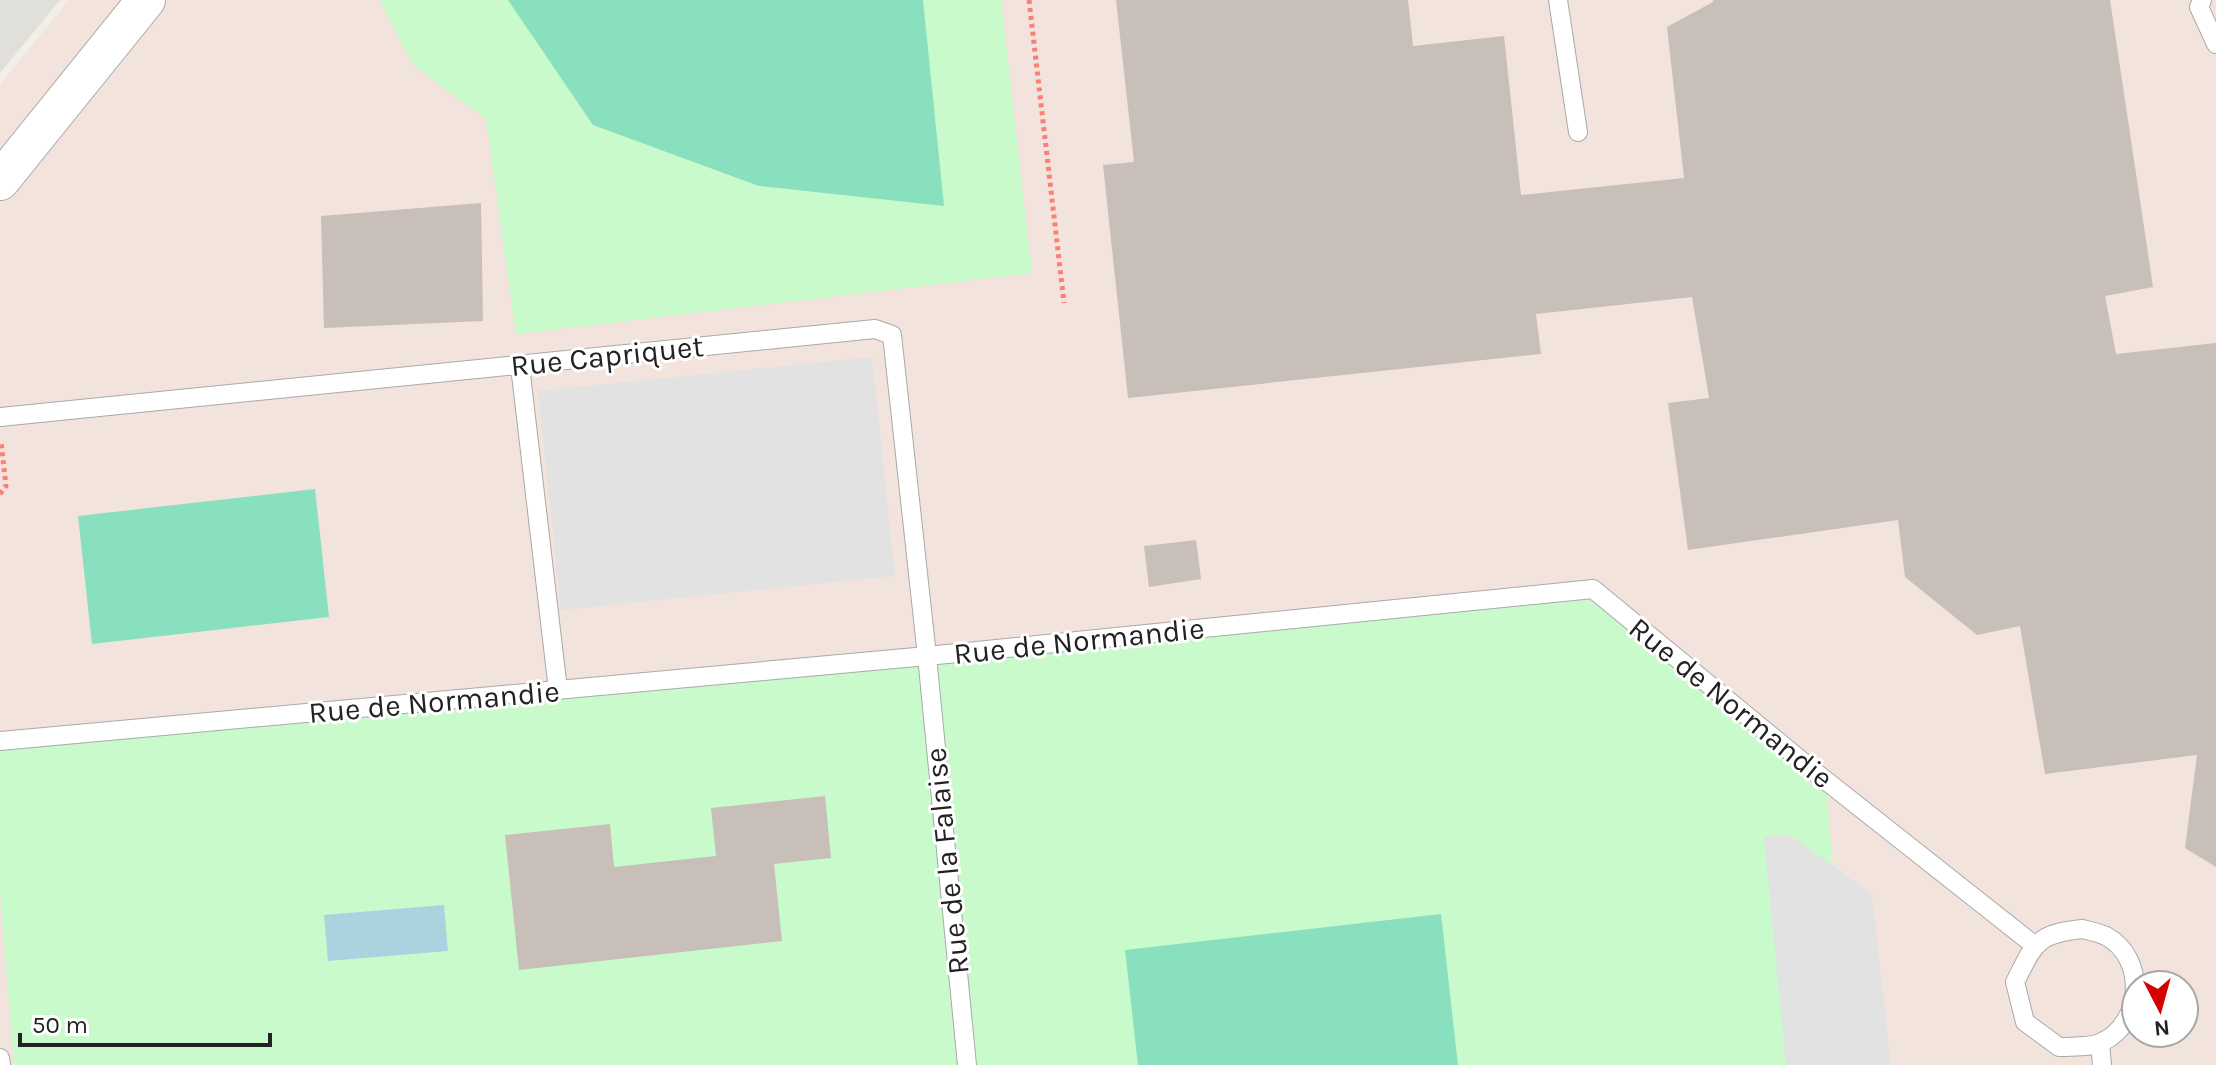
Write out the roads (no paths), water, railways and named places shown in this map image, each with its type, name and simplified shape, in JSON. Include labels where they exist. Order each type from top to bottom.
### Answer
[{"type":"street","points":[[0,181],[146,0]]},
{"type":"lane","points":[[1558,0],[1578,132]]},
{"type":"lane","points":[[2200,2],[2216,44]]},
{"type":"lane","name":"Rue Capriquet","points":[[0,417],[875,329],[892,335],[927,656]]},
{"type":"lane","points":[[520,366],[558,690]]},
{"type":"lane","name":"Rue de Normandie","points":[[0,741],[927,656],[1593,589],[1815,772],[2034,945]]},
{"type":"lane","name":"Rue de la Falaise","points":[[927,656],[967,1065]]},
{"type":"lane","points":[[2082,929],[2107,937],[2126,955],[2136,979],[2134,1005],[2121,1028],[2100,1043],[2059,1047],[2025,1022],[2015,982],[2034,945],[2056,931],[2082,929]]},
{"type":"lane","points":[[2100,1043],[2102,1065]]},
{"type":"lane","points":[[0,1058],[1,1065]]},
{"type":"water","points":[[444,905],[448,951],[328,961],[324,915]]}]
